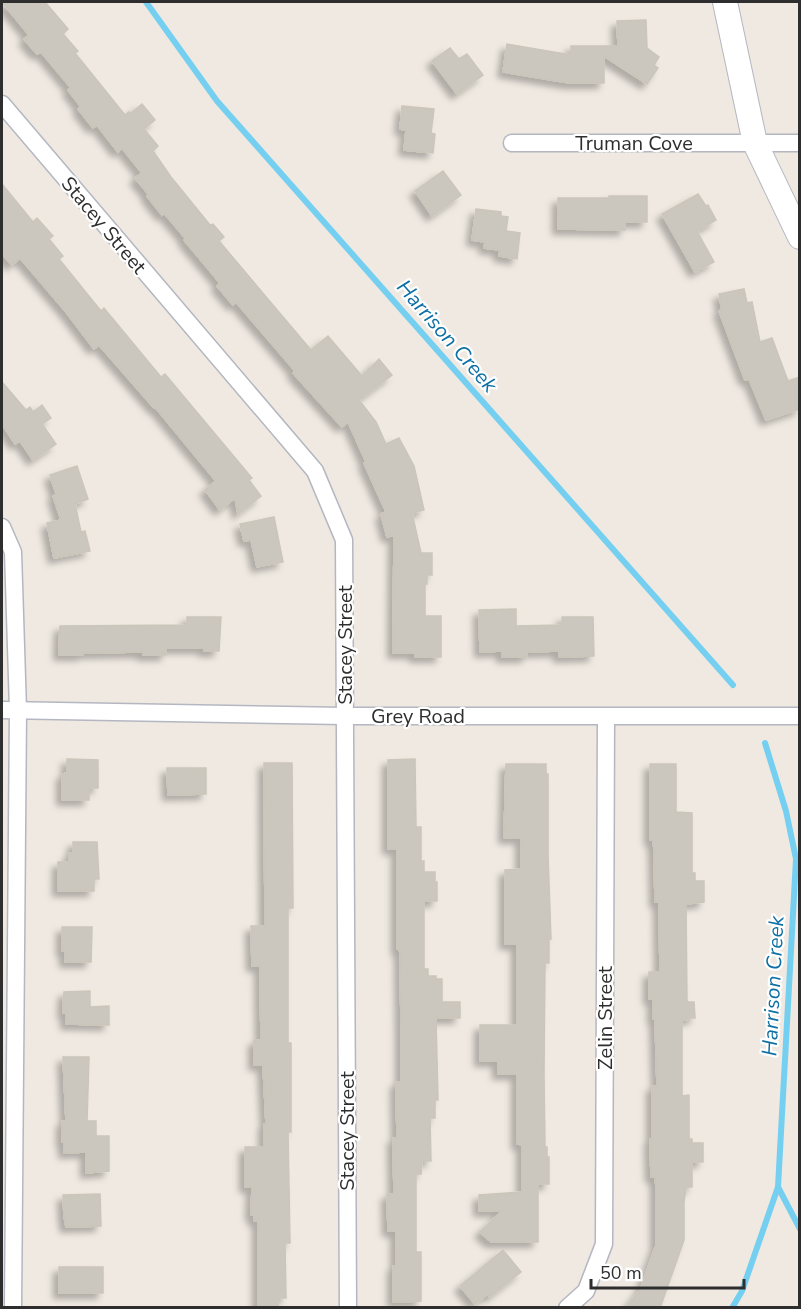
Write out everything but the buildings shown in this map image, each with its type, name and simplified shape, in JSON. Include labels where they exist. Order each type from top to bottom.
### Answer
[{"type":"main road","points":[[725,2],[755,143],[800,237]]},
{"type":"street","name":"Stacey Street","points":[[2,104],[315,471],[344,540],[348,1308]]},
{"type":"street","name":"Truman Cove","points":[[512,143],[800,143]]},
{"type":"street","points":[[2,527],[13,552],[10,710],[13,1308]]},
{"type":"street","name":"Grey Road","points":[[10,710],[345,716],[796,716]]},
{"type":"street","name":"Zelin Street","points":[[567,1308],[586,1291],[604,1244],[606,717]]},
{"type":"waterway","name":"Harrison Creek","points":[[146,2],[217,101],[733,685]]},
{"type":"waterway","name":"Harrison Creek","points":[[765,743],[786,811],[796,859],[778,1187],[800,1229]]},
{"type":"waterway","points":[[732,1308],[742,1291],[778,1187]]}]
